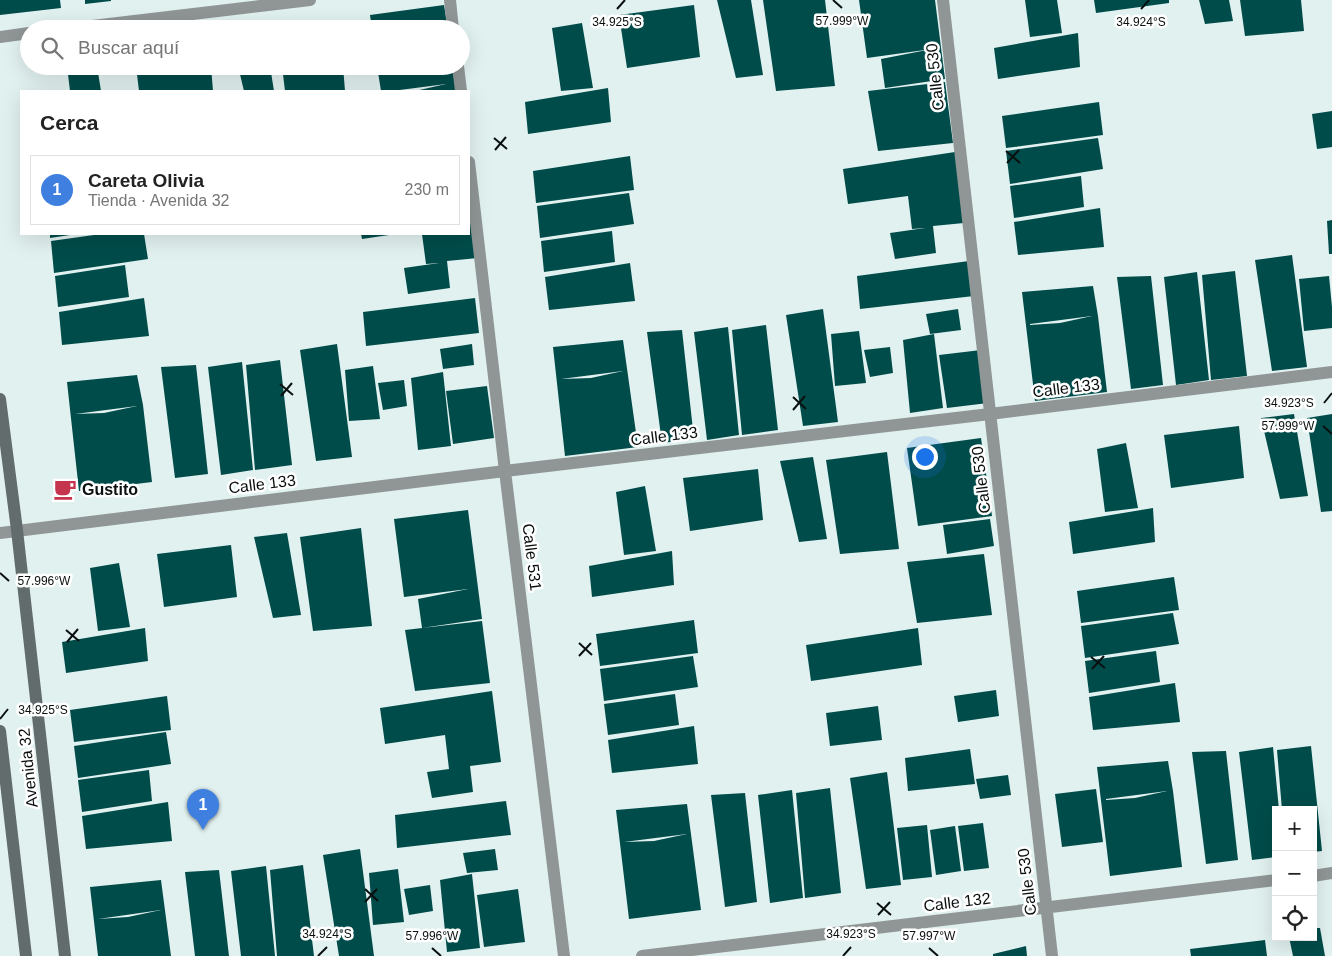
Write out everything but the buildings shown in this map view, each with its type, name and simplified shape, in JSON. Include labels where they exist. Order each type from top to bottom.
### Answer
[{"type":"main road","name":"Avenida 32","points":[[0,399],[17,530],[65,956]]},
{"type":"main road","name":"Avenida 32","points":[[0,731],[26,956]]},
{"type":"street","points":[[142,20],[310,0]]},
{"type":"street","points":[[450,0],[452,20]]},
{"type":"street","name":"Calle 530","points":[[943,0],[1052,956]]},
{"type":"street","points":[[0,37],[20,34]]},
{"type":"street","points":[[459,75],[460,90]]},
{"type":"street","name":"Calle 531","points":[[470,171],[564,956]]},
{"type":"street","name":"Calle 133","points":[[0,533],[1332,372]]},
{"type":"street","points":[[1317,875],[1332,873]]},
{"type":"street","name":"Calle 132","points":[[642,956],[1272,880]]},
{"type":"place","name":"Gustito","points":[[65,489]]},
{"type":"place","name":"Careta Olivia","points":[[203,830]]}]
